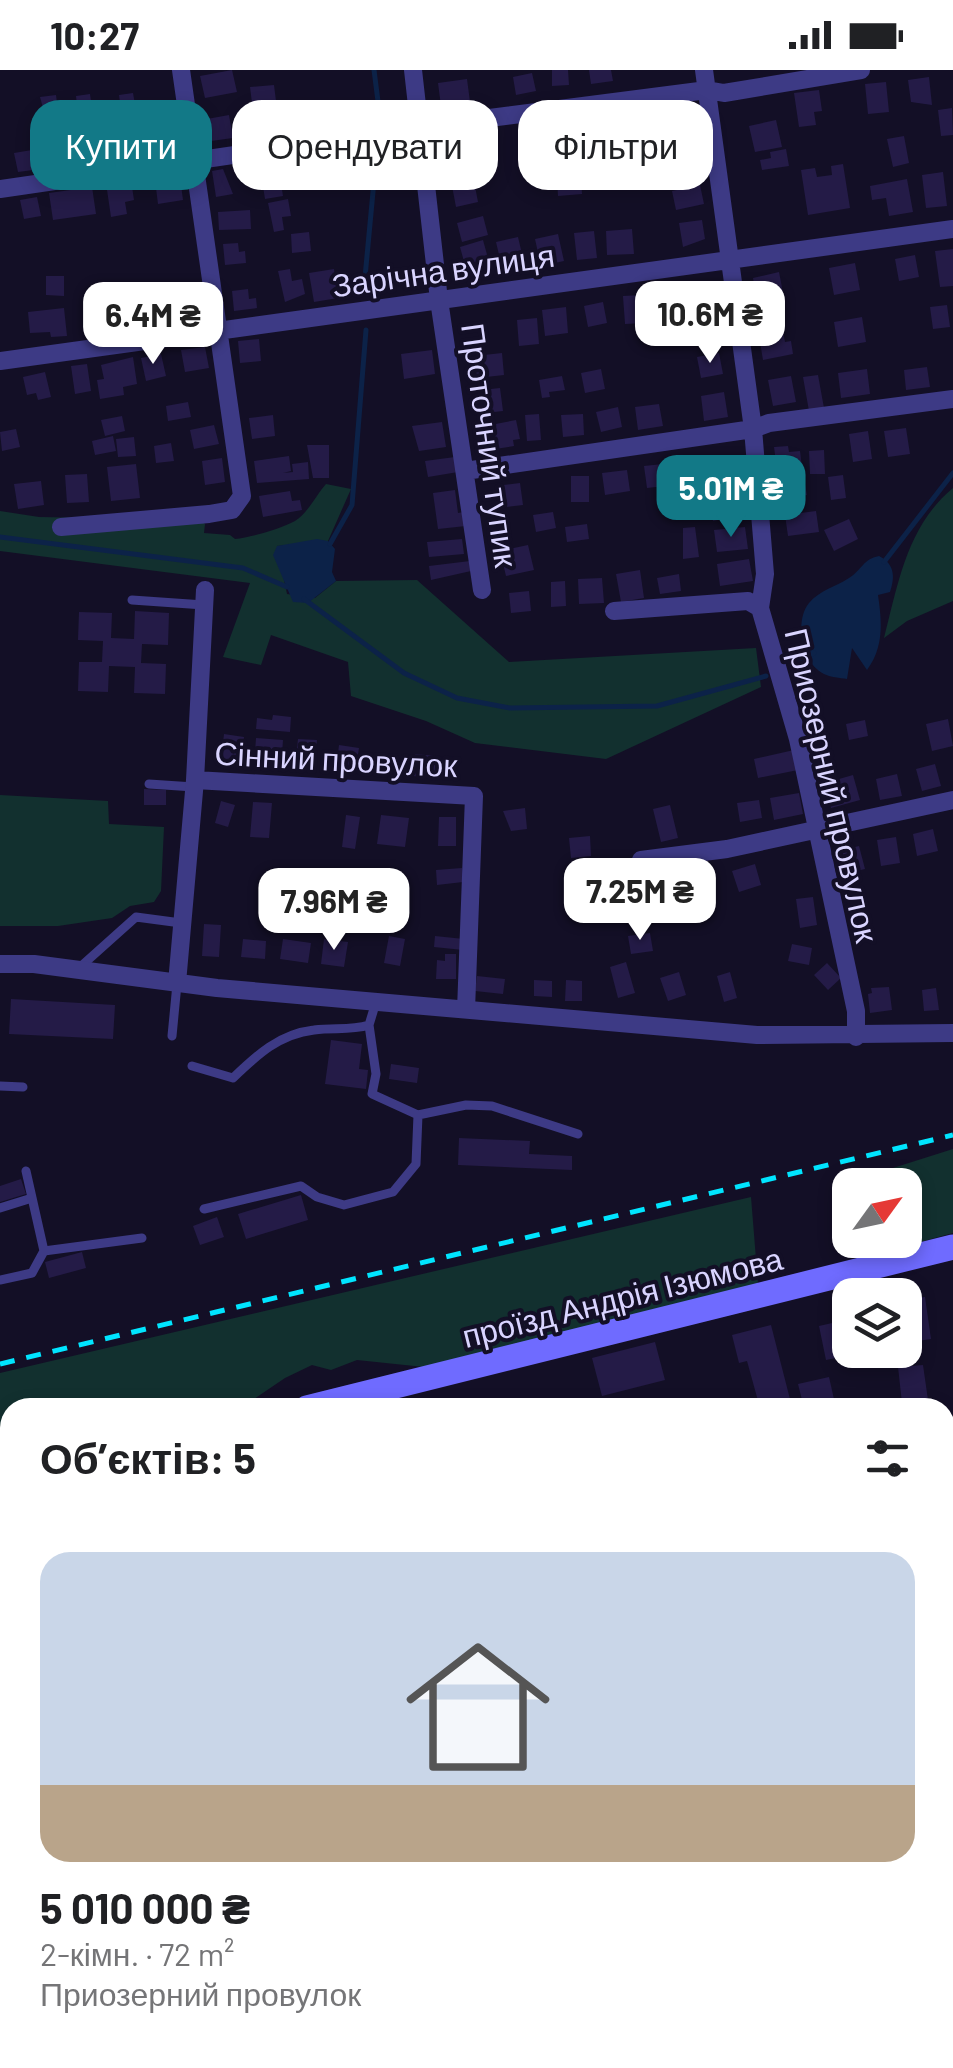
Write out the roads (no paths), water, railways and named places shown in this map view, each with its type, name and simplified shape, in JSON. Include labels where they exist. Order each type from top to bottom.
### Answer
[{"type":"street","points":[[181,70],[185,100]]},
{"type":"street","name":"Проточний тупик","points":[[413,70],[416,100]]},
{"type":"street","name":"Приозерний провулок","points":[[704,70],[753,429],[765,574],[760,608],[798,739],[856,1011],[856,1037]]},
{"type":"street","points":[[498,118],[707,90],[724,93],[861,70]]},
{"type":"street","points":[[0,189],[30,184]]},
{"type":"street","points":[[61,528],[209,514],[232,510],[240,504],[242,496],[199,190]]},
{"type":"street","name":"Проточний тупик","points":[[426,190],[482,590]]},
{"type":"street","name":"Зарічна вулиця","points":[[0,360],[953,229]]},
{"type":"street","points":[[465,471],[953,398]]},
{"type":"street","name":"Сінний провулок","points":[[177,983],[195,784],[204,597]]},
{"type":"street","points":[[614,611],[748,601],[760,608]]},
{"type":"street","name":"Сінний провулок","points":[[195,784],[474,796],[466,1010]]},
{"type":"street","points":[[641,860],[728,849],[953,800]]},
{"type":"street","points":[[0,964],[757,1035],[856,1037],[953,1033]]},
{"type":"street","name":"проїзд Андрія Ізюмова","points":[[347,1398],[953,1247]]},
{"type":"lane","points":[[132,600],[204,597]]},
{"type":"lane","points":[[148,784],[195,784]]},
{"type":"lane","points":[[77,970],[136,917],[181,923]]},
{"type":"lane","points":[[172,1036],[177,983]]},
{"type":"lane","points":[[376,1002],[369,1025],[376,1074],[372,1094],[418,1115],[466,1105],[492,1106],[578,1134]]},
{"type":"lane","points":[[192,1066],[233,1078],[267,1046],[312,1030],[351,1031],[369,1025]]},
{"type":"lane","points":[[0,1086],[23,1087]]},
{"type":"lane","points":[[204,1209],[301,1186],[317,1197],[344,1206],[392,1192],[416,1164],[418,1115]]},
{"type":"lane","points":[[0,1280],[32,1273],[44,1250],[26,1172]]},
{"type":"lane","points":[[0,1208],[32,1198]]},
{"type":"lane","points":[[44,1250],[142,1238]]},
{"type":"water","points":[[317,539],[328,541],[335,549],[332,572],[336,581],[308,603],[293,602],[273,555],[277,546]]},
{"type":"water","points":[[879,556],[891,567],[893,581],[890,592],[878,595],[880,634],[873,661],[867,670],[852,648],[847,679],[824,674],[816,669],[806,652],[801,631],[804,611],[818,595]]},
{"type":"waterway","points":[[364,288],[380,117],[374,70]]},
{"type":"waterway","points":[[330,544],[352,505],[366,330]]},
{"type":"waterway","points":[[884,562],[953,473]]},
{"type":"waterway","points":[[0,537],[243,568],[287,587]]},
{"type":"waterway","points":[[304,599],[404,673],[457,698],[510,708],[657,706],[766,676]]},
{"type":"waterway","points":[[796,664],[814,653]]},
{"type":"railway","points":[[0,1364],[953,1135]]}]
